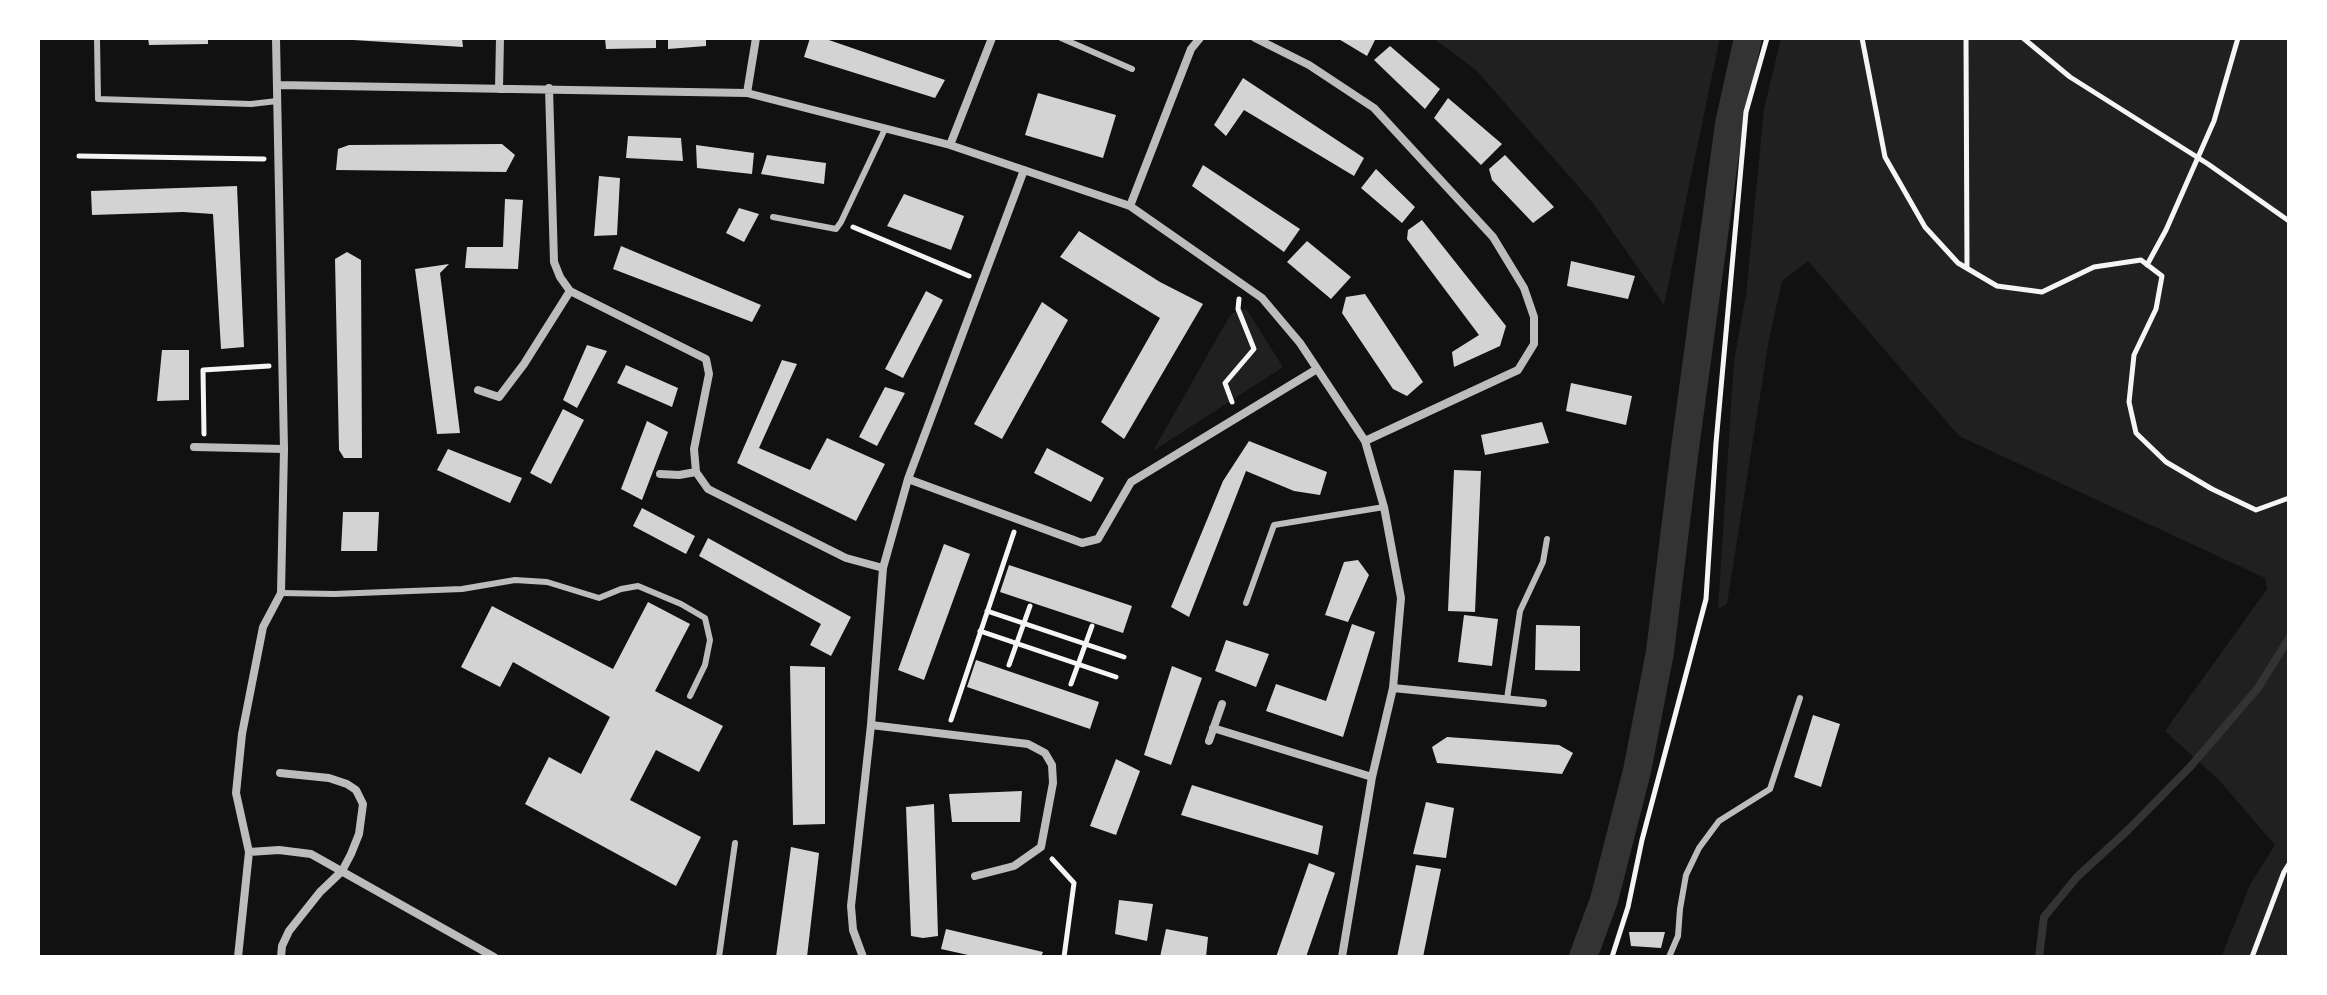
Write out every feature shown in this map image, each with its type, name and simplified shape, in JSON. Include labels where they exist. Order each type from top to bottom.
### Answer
[{"type":"street","points":[[238,957],[249,852],[236,793],[242,734],[263,627],[281,593],[284,449],[276,38]]},
{"type":"street","points":[[499,89],[500,38]]},
{"type":"street","points":[[747,93],[756,38]]},
{"type":"street","points":[[950,145],[992,38]]},
{"type":"street","points":[[1130,206],[1191,49],[1200,38]]},
{"type":"street","points":[[1255,38],[1309,65],[1374,108],[1493,237],[1524,288],[1534,317],[1534,344],[1518,370],[1365,441]]},
{"type":"street","points":[[277,85],[747,93],[950,145],[1130,206],[1262,298],[1317,369],[1365,441],[1384,507],[1401,598],[1393,688],[1372,777],[1342,957]]},
{"type":"street","points":[[549,88],[554,262],[560,277],[570,291],[706,359],[709,374],[693,461],[696,472],[708,489],[846,558],[883,568]]},
{"type":"street","points":[[863,957],[853,930],[851,906],[871,725],[883,568],[908,479],[1024,170]]},
{"type":"street","points":[[478,390],[499,397],[524,364],[570,291]]},
{"type":"street","points":[[908,479],[1082,543],[1098,539],[1131,482],[1317,369]]},
{"type":"street","points":[[194,447],[284,449]]},
{"type":"street","points":[[660,474],[696,472]]},
{"type":"street","points":[[1393,688],[1543,703]]},
{"type":"street","points":[[1209,741],[1222,704]]},
{"type":"street","points":[[871,725],[1028,744],[1045,753],[1052,765],[1053,783],[1041,847],[1014,866],[975,876]]},
{"type":"street","points":[[1213,728],[1372,777]]},
{"type":"street","points":[[280,773],[329,778],[347,784],[356,790],[363,804],[359,834],[342,871],[294,924],[282,946],[281,957]]},
{"type":"street","points":[[249,852],[279,850],[311,854],[494,957]]},
{"type":"lane","points":[[97,38],[98,99],[251,104],[277,101]]},
{"type":"lane","points":[[1061,38],[1132,69]]},
{"type":"lane","points":[[773,217],[836,229],[885,129]]},
{"type":"lane","points":[[1246,603],[1274,525],[1384,507]]},
{"type":"lane","points":[[1507,699],[1520,611],[1543,562],[1547,539]]},
{"type":"lane","points":[[281,593],[462,589],[515,580],[547,582],[599,598],[638,586],[705,618],[710,640],[705,665],[690,696]]},
{"type":"lane","points":[[1669,957],[1678,936],[1686,875],[1699,848],[1719,821],[1770,789],[1800,698]]},
{"type":"lane","points":[[719,957],[735,843]]},
{"type":"path","points":[[1612,957],[1628,907],[1642,840],[1706,599],[1716,443],[1746,112],[1767,38]]},
{"type":"path","points":[[1862,38],[1885,157],[1925,227],[1958,263],[1997,286],[2042,292],[2094,267],[2141,260],[2162,276],[2156,309],[2134,355],[2129,402],[2136,433],[2166,462],[2256,510],[2289,498]]},
{"type":"path","points":[[1966,38],[1967,268]]},
{"type":"path","points":[[2023,38],[2070,77],[2197,157],[2289,221]]},
{"type":"path","points":[[2147,265],[2166,230],[2214,121],[2238,38]]},
{"type":"path","points":[[79,156],[277,160]]},
{"type":"path","points":[[841,222],[981,281]]},
{"type":"path","points":[[1236,419],[1225,383],[1254,349],[1238,309],[1240,281]]},
{"type":"path","points":[[205,447],[203,370],[282,365]]},
{"type":"path","points":[[946,734],[1018,520]]},
{"type":"path","points":[[1009,665],[1030,606]]},
{"type":"path","points":[[987,611],[1124,657]]},
{"type":"path","points":[[1071,684],[1092,626]]},
{"type":"path","points":[[980,631],[1116,677]]},
{"type":"path","points":[[1041,847],[1074,883],[1064,957]]},
{"type":"path","points":[[2252,957],[2289,864]]},
{"type":"shaded area","points":[[1433,38],[1720,38],[1664,305],[1592,202],[1476,70]]},
{"type":"shaded area","points":[[1781,38],[2289,38],[2289,957],[2221,957],[2251,883],[2275,845],[2219,780],[2165,731],[2267,589],[2265,578],[1959,436],[1808,261],[1782,281],[1769,339],[1727,604],[1718,609],[1734,361],[1746,295],[1764,109]]},
{"type":"shaded area","points":[[1238,309],[1247,310],[1283,367],[1153,451],[1229,317]]},
{"type":"building","points":[[148,38],[208,38],[208,44],[149,45]]},
{"type":"building","points":[[462,38],[463,47],[353,40]]},
{"type":"building","points":[[605,38],[656,38],[656,48],[606,49]]},
{"type":"building","points":[[668,38],[706,38],[706,46],[668,49]]},
{"type":"building","points":[[810,38],[823,38],[945,80],[935,98],[804,57]]},
{"type":"building","points":[[1337,38],[1376,38],[1367,56]]},
{"type":"building","points":[[1390,46],[1440,89],[1425,109],[1374,60]]},
{"type":"building","points":[[1243,78],[1364,158],[1354,176],[1244,110],[1226,136],[1214,125]]},
{"type":"building","points":[[1038,93],[1116,115],[1103,158],[1025,135]]},
{"type":"building","points":[[1448,98],[1502,144],[1481,165],[1434,118]]},
{"type":"building","points":[[628,136],[681,138],[683,161],[626,158]]},
{"type":"building","points":[[502,144],[515,155],[506,172],[336,170],[338,149],[349,145]]},
{"type":"building","points":[[696,145],[754,153],[752,174],[697,168]]},
{"type":"building","points":[[767,155],[826,163],[824,184],[761,174]]},
{"type":"building","points":[[1505,155],[1554,207],[1533,223],[1492,180],[1489,169]]},
{"type":"building","points":[[1203,165],[1300,229],[1284,252],[1192,186]]},
{"type":"building","points":[[1376,169],[1415,207],[1402,223],[1361,188]]},
{"type":"building","points":[[599,176],[620,178],[617,235],[594,236]]},
{"type":"building","points":[[237,186],[244,347],[221,349],[213,214],[92,215],[91,191]]},
{"type":"building","points":[[904,194],[964,216],[951,250],[887,226]]},
{"type":"building","points":[[505,199],[523,200],[518,269],[465,268],[467,247],[503,247]]},
{"type":"building","points":[[739,208],[759,214],[744,242],[726,233]]},
{"type":"building","points":[[1422,220],[1506,326],[1500,346],[1454,367],[1452,352],[1479,335],[1407,239],[1408,230]]},
{"type":"building","points":[[1079,231],[1160,282],[1203,304],[1124,439],[1101,422],[1160,318],[1060,257]]},
{"type":"building","points":[[1307,241],[1351,277],[1331,299],[1287,262]]},
{"type":"building","points":[[621,246],[761,305],[752,322],[613,269]]},
{"type":"building","points":[[347,252],[361,260],[362,458],[344,458],[339,450],[335,259]]},
{"type":"building","points":[[1571,261],[1635,276],[1628,299],[1567,286]]},
{"type":"building","points":[[449,264],[440,273],[460,433],[437,434],[415,269]]},
{"type":"building","points":[[926,291],[943,300],[903,378],[885,369]]},
{"type":"building","points":[[1365,294],[1423,382],[1407,396],[1393,389],[1342,313],[1346,297]]},
{"type":"building","points":[[1042,302],[1068,320],[1002,439],[974,424]]},
{"type":"building","points":[[587,345],[607,351],[577,408],[563,400]]},
{"type":"building","points":[[162,350],[189,350],[189,400],[157,401]]},
{"type":"building","points":[[782,360],[797,364],[759,448],[810,470],[827,438],[885,464],[856,521],[737,463]]},
{"type":"building","points":[[626,365],[678,388],[672,407],[617,383]]},
{"type":"building","points":[[1571,383],[1632,396],[1626,425],[1566,411]]},
{"type":"building","points":[[885,387],[905,393],[877,446],[859,437]]},
{"type":"building","points":[[563,409],[584,420],[551,484],[530,473]]},
{"type":"building","points":[[647,421],[668,432],[642,500],[621,489]]},
{"type":"building","points":[[1542,422],[1549,443],[1485,455],[1481,435]]},
{"type":"building","points":[[1249,441],[1327,472],[1320,495],[1294,491],[1246,471],[1189,617],[1171,607],[1223,481]]},
{"type":"building","points":[[1047,448],[1104,478],[1091,502],[1034,473]]},
{"type":"building","points":[[448,449],[522,478],[510,503],[437,470]]},
{"type":"building","points":[[1454,470],[1481,471],[1475,612],[1448,611]]},
{"type":"building","points":[[642,508],[695,536],[686,554],[633,526]]},
{"type":"building","points":[[343,512],[379,512],[377,551],[341,551]]},
{"type":"building","points":[[708,538],[851,617],[831,656],[810,645],[821,624],[699,556]]},
{"type":"building","points":[[944,544],[970,554],[924,680],[898,670]]},
{"type":"building","points":[[1358,560],[1369,575],[1348,622],[1325,615],[1344,562]]},
{"type":"building","points":[[1009,565],[1132,606],[1123,633],[1000,592]]},
{"type":"building","points":[[648,602],[690,624],[655,691],[723,726],[699,772],[656,750],[630,800],[701,837],[676,886],[525,804],[549,757],[581,774],[610,717],[513,662],[500,687],[461,667],[492,606],[613,669]]},
{"type":"building","points":[[1464,615],[1498,619],[1492,666],[1458,662]]},
{"type":"building","points":[[1352,624],[1375,632],[1343,737],[1266,711],[1276,684],[1326,701]]},
{"type":"building","points":[[1536,625],[1580,626],[1580,671],[1535,670]]},
{"type":"building","points":[[1226,640],[1269,654],[1256,687],[1215,671]]},
{"type":"building","points":[[976,660],[1099,702],[1090,729],[967,687]]},
{"type":"building","points":[[790,666],[825,667],[825,824],[793,825]]},
{"type":"building","points":[[1172,666],[1202,678],[1171,765],[1144,755]]},
{"type":"building","points":[[1813,715],[1840,724],[1821,787],[1794,777]]},
{"type":"building","points":[[1447,737],[1559,745],[1573,753],[1562,774],[1437,763],[1432,747]]},
{"type":"building","points":[[1116,759],[1140,771],[1116,835],[1090,826]]},
{"type":"building","points":[[1192,785],[1323,826],[1318,855],[1181,815]]},
{"type":"building","points":[[1022,791],[1020,822],[952,822],[949,794]]},
{"type":"building","points":[[1426,802],[1454,808],[1446,858],[1413,854]]},
{"type":"building","points":[[934,804],[938,936],[923,938],[911,936],[906,807]]},
{"type":"building","points":[[791,847],[819,853],[807,957],[776,957]]},
{"type":"building","points":[[1309,863],[1335,873],[1306,957],[1276,957]]},
{"type":"building","points":[[1416,865],[1441,869],[1423,957],[1397,957]]},
{"type":"building","points":[[1119,900],[1153,904],[1147,941],[1115,934]]},
{"type":"building","points":[[946,929],[1043,952],[1041,957],[977,957],[941,949]]},
{"type":"building","points":[[1166,929],[1208,937],[1206,957],[1160,957]]},
{"type":"building","points":[[1629,932],[1665,932],[1661,948],[1631,946]]},
{"type":"waterway","points":[[1583,957],[1604,900],[1637,771],[1660,652],[1729,124],[1748,38]]},
{"type":"waterway","points":[[2039,957],[2044,917],[2077,877],[2190,767],[2258,688],[2289,638]]}]
